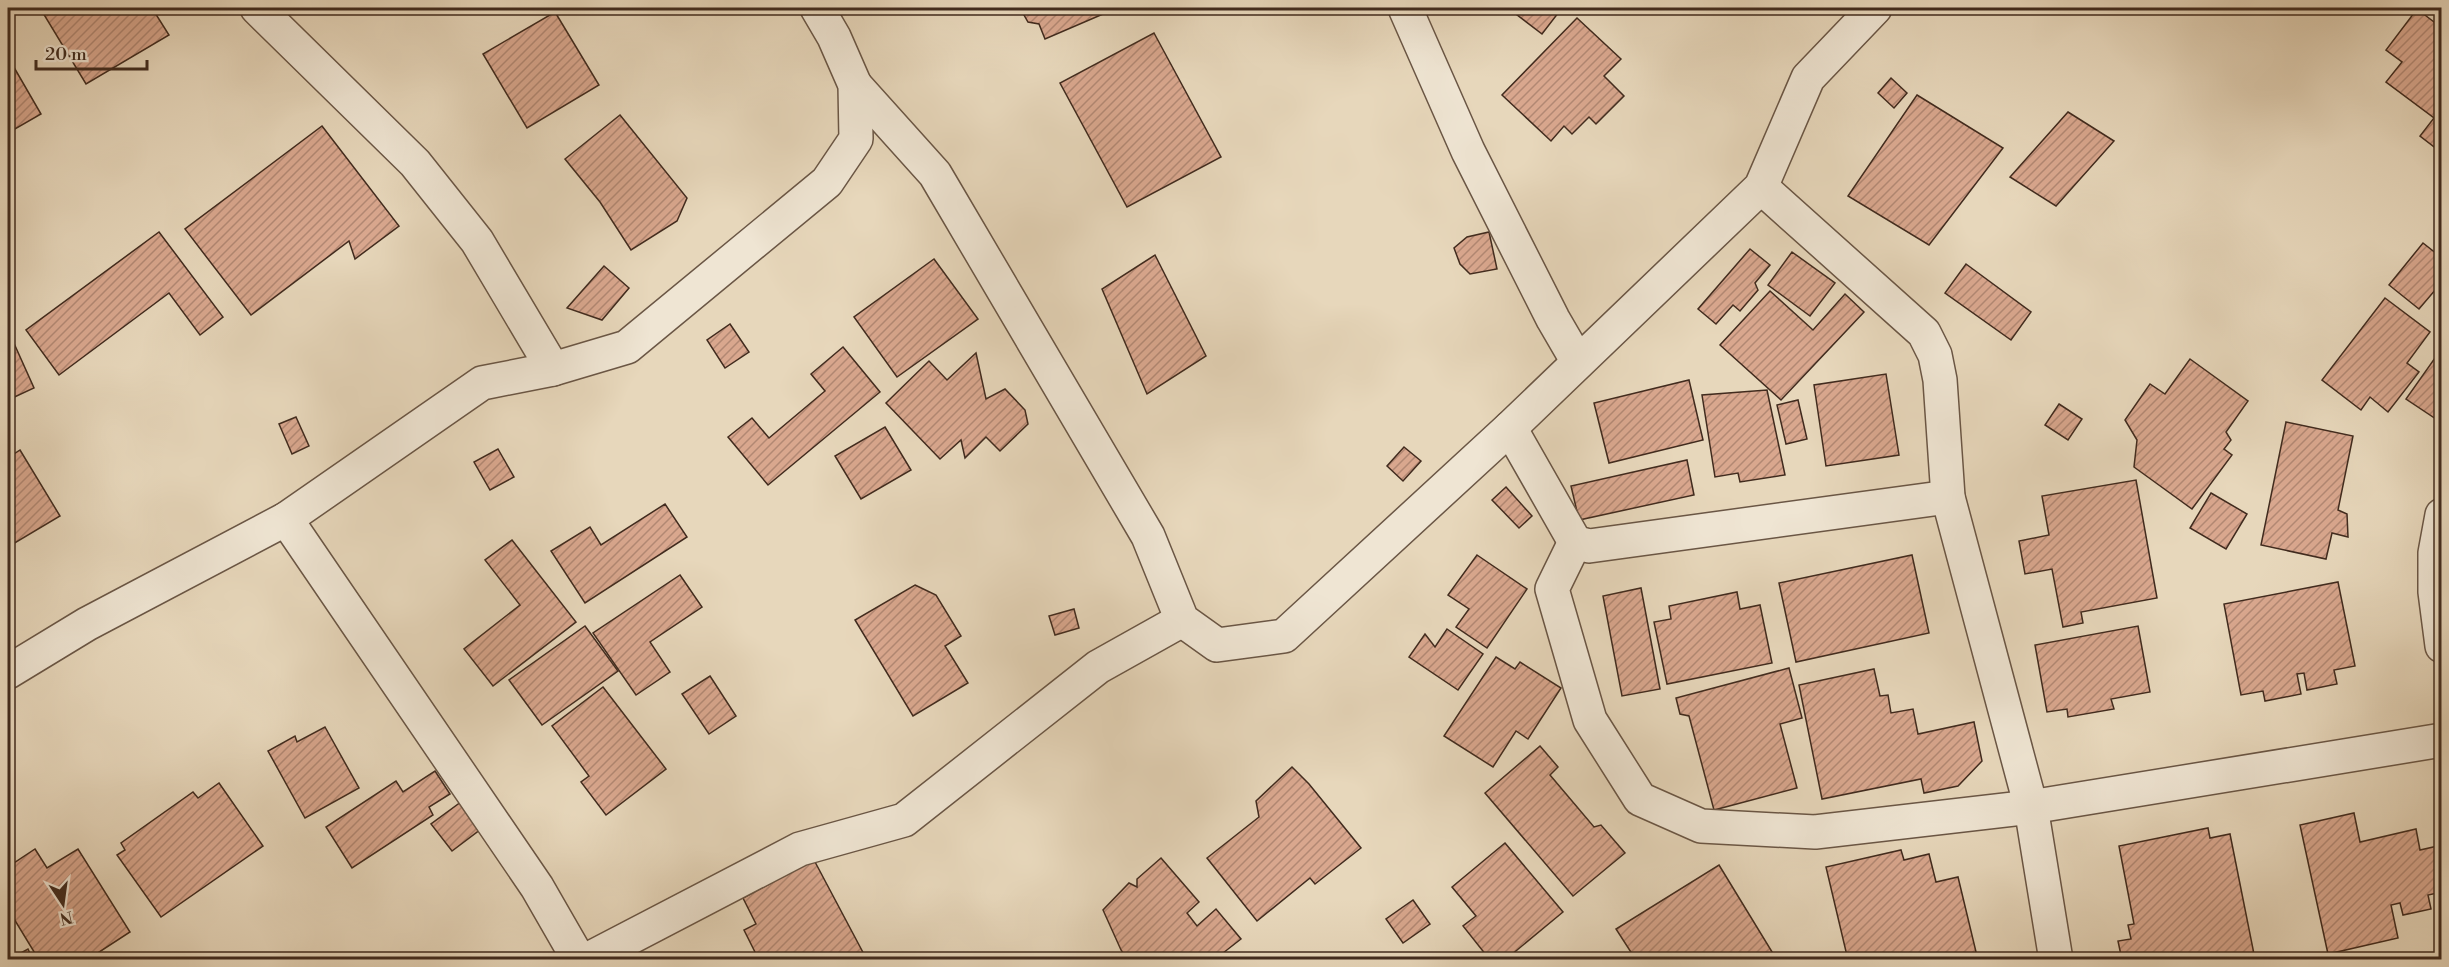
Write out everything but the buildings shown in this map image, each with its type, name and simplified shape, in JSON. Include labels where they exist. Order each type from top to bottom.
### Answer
[{"type":"street","points":[[256,8],[415,163],[477,241],[553,369]]},
{"type":"street","points":[[818,8],[834,37],[855,85],[934,174],[1148,536],[1182,620],[1217,645],[1284,636],[1510,428],[1761,187],[1808,78],[1875,8]]},
{"type":"street","points":[[1405,8],[1468,151],[1553,319],[1578,362]]},
{"type":"street","points":[[8,672],[87,624],[286,519],[482,383],[553,369],[627,346],[827,182],[856,139],[855,85]]},
{"type":"street","points":[[1761,187],[1924,333],[1935,355],[1940,380],[1948,497],[2031,807],[2056,960]]},
{"type":"street","points":[[1510,428],[1575,542],[1589,546],[1948,497]]},
{"type":"street","points":[[2442,515],[2435,553],[2435,592],[2442,646]]},
{"type":"street","points":[[286,519],[537,887],[579,960]]},
{"type":"street","points":[[1575,542],[1552,589],[1590,720],[1640,799],[1701,826],[1815,832],[2031,807],[2442,740]]},
{"type":"street","points":[[587,960],[800,849],[904,820],[1098,667],[1182,620]]}]
